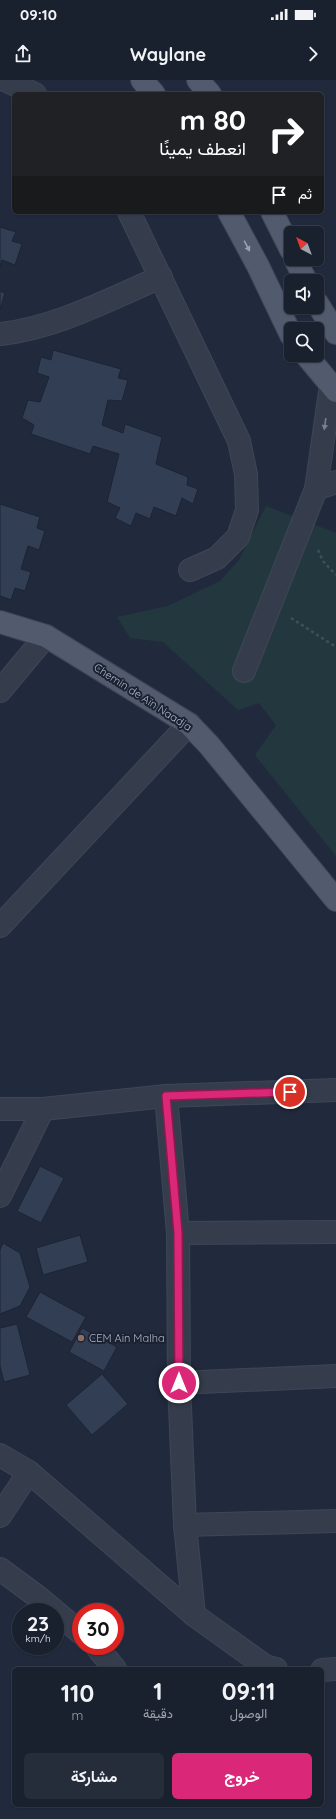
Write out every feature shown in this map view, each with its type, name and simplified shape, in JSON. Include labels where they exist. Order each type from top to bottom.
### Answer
[{"type":"main road","points":[[142,80],[152,92]]},
{"type":"main road","points":[[198,80],[208,92]]},
{"type":"main road","points":[[230,214],[258,266],[285,322]]},
{"type":"main road","points":[[273,214],[284,236]]},
{"type":"main road","points":[[324,314],[336,333]]},
{"type":"main road","points":[[312,362],[333,388]]},
{"type":"main road","name":"Chemin de Aïn Naadja","points":[[0,622],[46,636],[189,724],[209,745],[336,900]]},
{"type":"street","points":[[5,80],[31,92]]},
{"type":"street","points":[[130,214],[239,441],[246,474],[247,510],[238,537],[217,558],[190,570]]},
{"type":"street","points":[[0,334],[22,332],[76,313],[161,277]]},
{"type":"street","points":[[244,671],[316,488],[333,388]]},
{"type":"street","points":[[316,488],[336,482]]},
{"type":"street","points":[[0,691],[46,636]]},
{"type":"street","points":[[0,926],[189,724]]},
{"type":"street","points":[[0,1108],[43,1109],[166,1096],[336,1090]]},
{"type":"street","points":[[166,1096],[178,1233],[179,1383],[185,1525],[194,1615]]},
{"type":"street","points":[[0,1196],[43,1109]]},
{"type":"street","points":[[178,1233],[336,1232]]},
{"type":"street","points":[[179,1383],[336,1376]]},
{"type":"street","points":[[0,1455],[29,1472],[194,1615],[265,1666],[269,1667]]},
{"type":"street","points":[[0,1516],[29,1472]]},
{"type":"street","points":[[185,1525],[336,1521]]},
{"type":"street","points":[[0,1569],[38,1596],[72,1625]]},
{"type":"street","points":[[104,1655],[114,1667]]},
{"type":"street","points":[[324,1670],[336,1669]]},
{"type":"path","points":[[270,604],[336,647]]},
{"type":"green space","points":[[266,506],[336,533],[336,856],[255,755],[276,725],[259,703],[238,710],[163,642],[130,638],[117,617],[168,606],[220,581],[239,560]]},
{"type":"building","points":[[0,227],[16,232],[12,241],[22,244],[15,265],[2,260],[0,267]]},
{"type":"building","points":[[0,291],[5,293],[0,310]]},
{"type":"building","points":[[53,350],[121,369],[118,378],[128,380],[122,401],[108,400],[102,425],[123,433],[125,424],[162,437],[156,464],[188,477],[187,485],[198,489],[193,504],[182,498],[176,516],[154,507],[150,519],[136,513],[131,526],[115,518],[120,508],[107,502],[119,454],[93,446],[90,454],[31,434],[34,425],[22,418],[28,400],[40,402],[49,377],[37,373],[41,357],[51,360]]},
{"type":"building","points":[[0,504],[40,517],[37,528],[45,531],[39,550],[28,546],[21,569],[31,572],[25,591],[15,588],[11,600],[0,596]]},
{"type":"building","points":[[40,1166],[64,1178],[41,1223],[17,1211]]},
{"type":"building","points":[[80,1235],[88,1262],[43,1275],[36,1248]]},
{"type":"building","points":[[3,1243],[20,1253],[30,1287],[20,1306],[0,1314],[0,1250]]},
{"type":"building","points":[[40,1292],[86,1317],[72,1342],[26,1317]]},
{"type":"building","points":[[17,1324],[30,1375],[4,1382],[0,1366],[0,1328]]},
{"type":"building","points":[[82,1328],[117,1347],[104,1371],[69,1352]]},
{"type":"building","points":[[102,1374],[128,1404],[92,1435],[66,1405]]},
{"type":"place","name":"CEM Ain Malha","points":[[81,1338]]},
{"type":"route","points":[[179,1383],[178,1233],[166,1096],[290,1092]]}]
